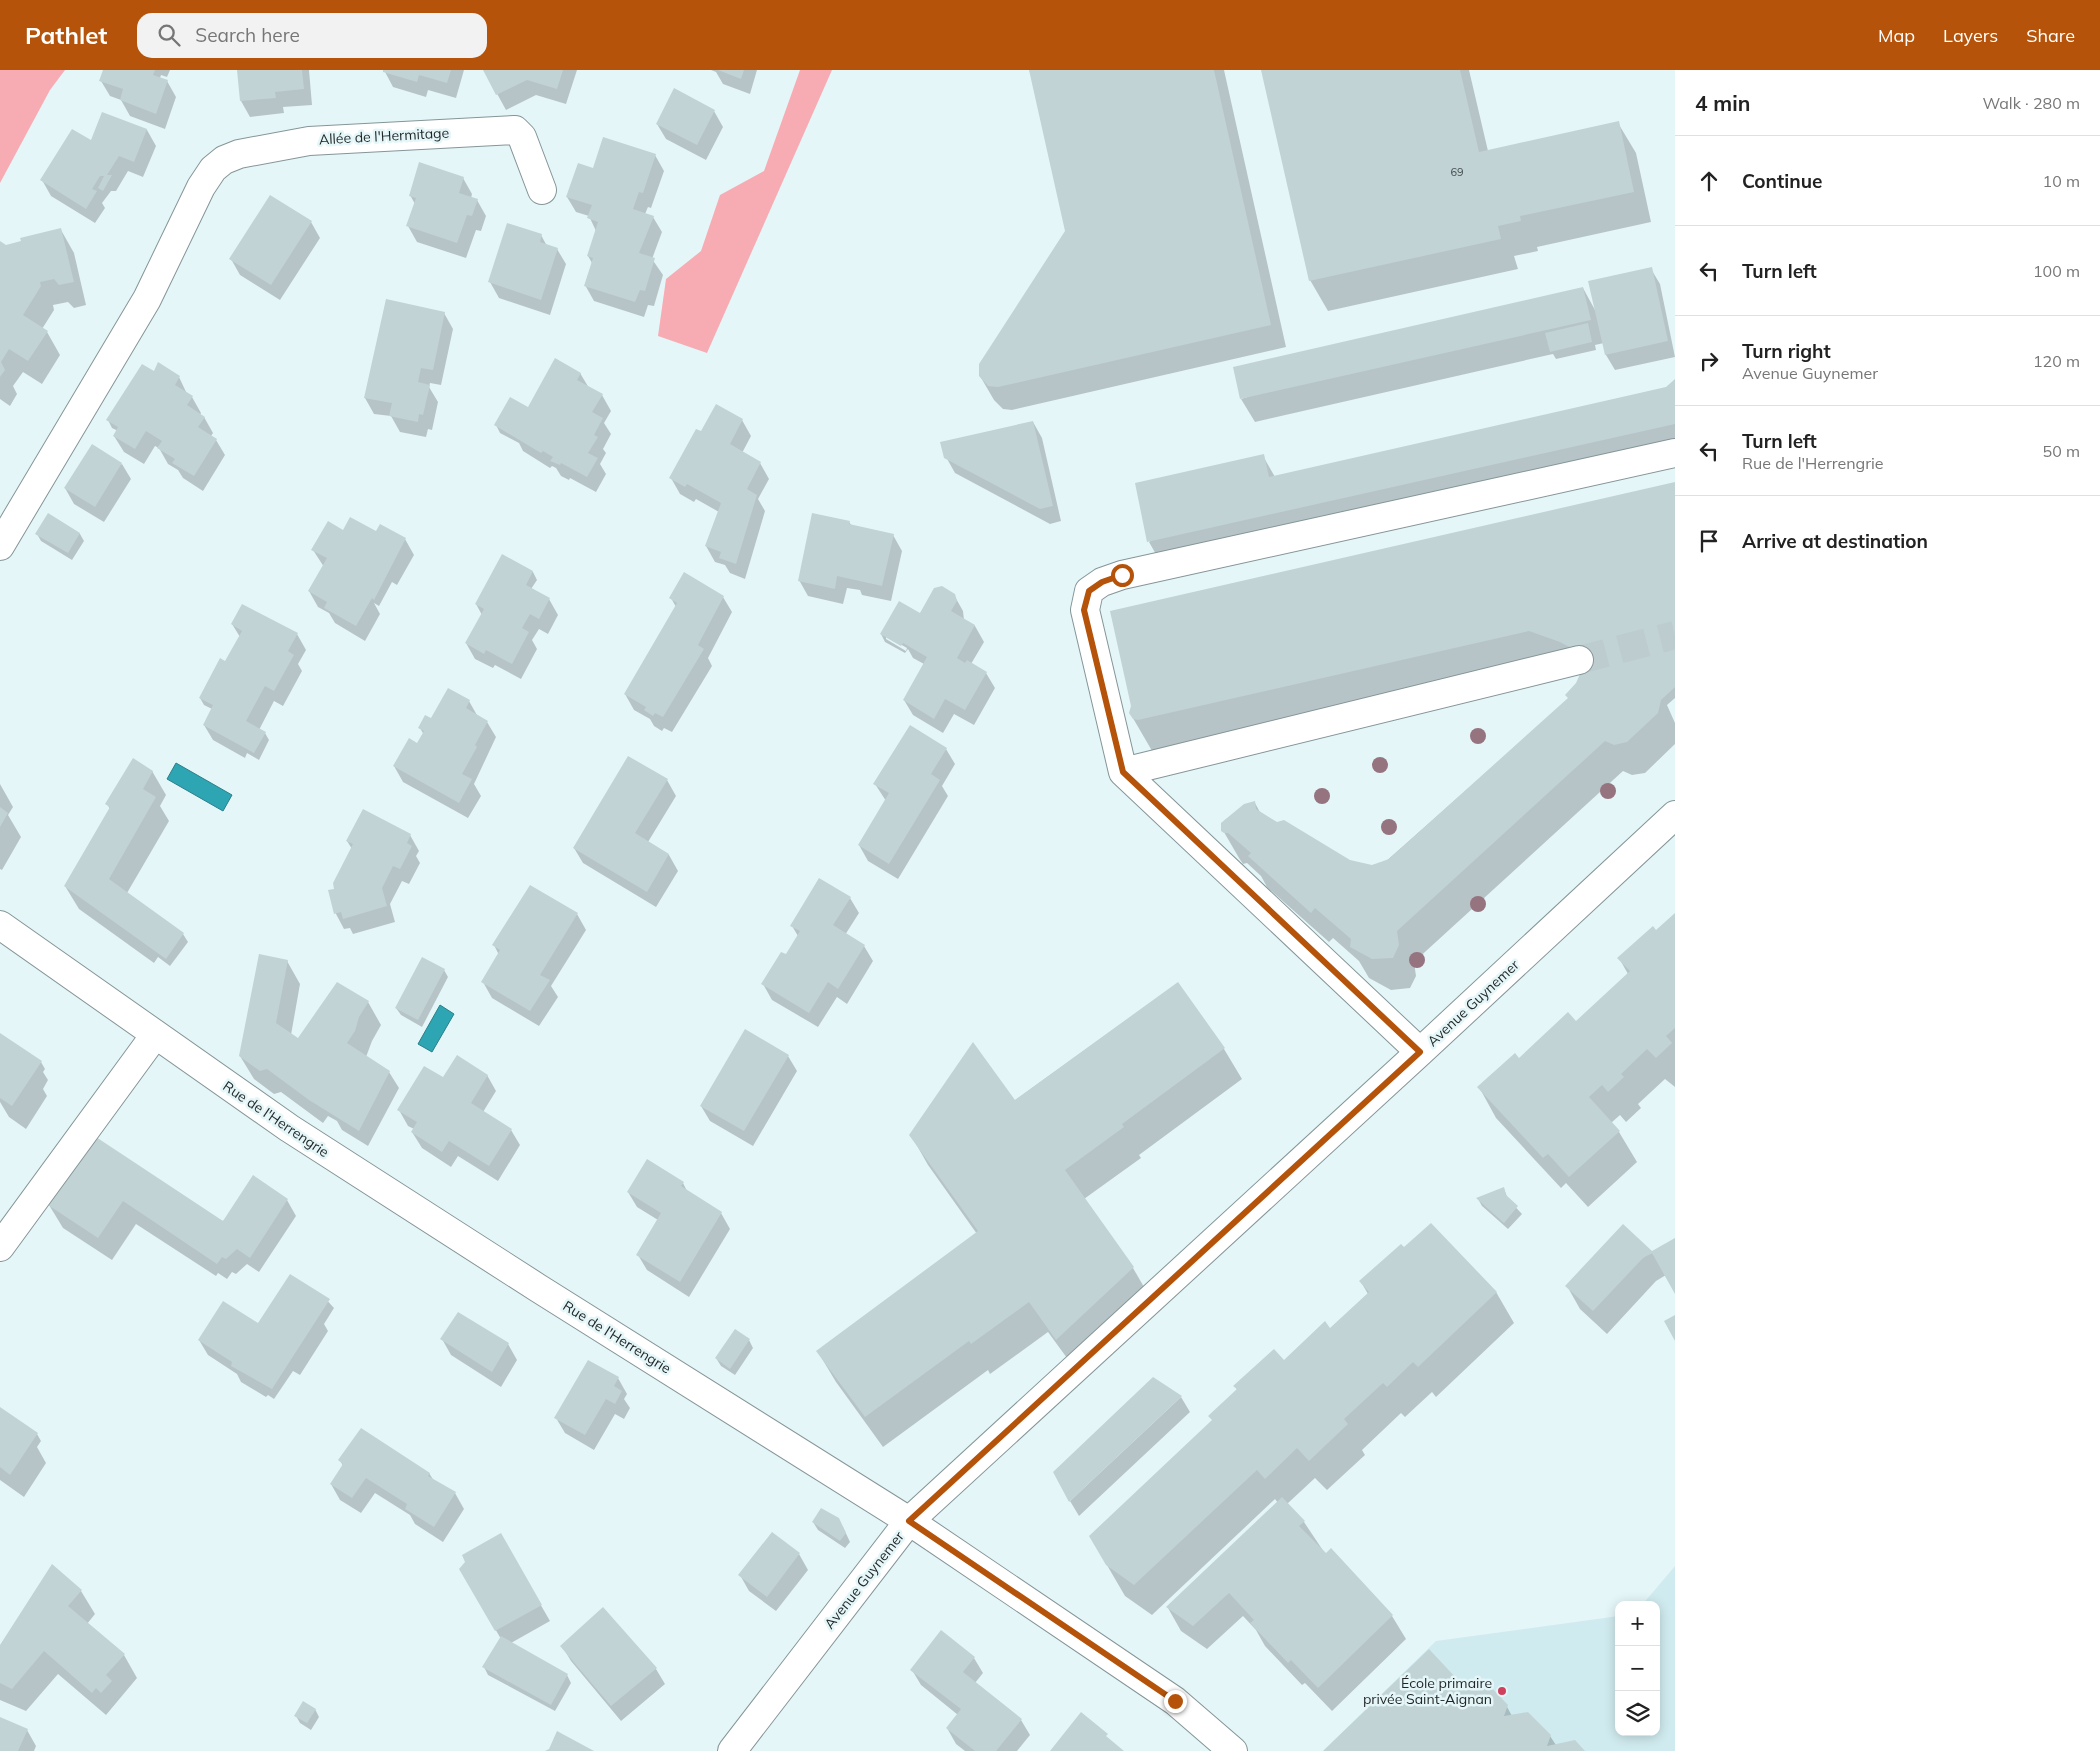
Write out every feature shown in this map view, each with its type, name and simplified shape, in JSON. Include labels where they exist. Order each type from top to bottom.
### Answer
[{"type":"street","name":"Allée de l'Hermitage","points":[[0,546],[147,299],[201,187],[213,169],[224,160],[240,154],[309,141],[503,129],[515,130],[522,137],[542,190]]},
{"type":"street","points":[[1420,1052],[1123,772],[1084,610],[1089,591],[1102,582],[1142,570],[1675,453]]},
{"type":"street","points":[[1123,772],[1579,660]]},
{"type":"street","name":"Avenue Guynemer","points":[[732,1751],[909,1521],[1420,1052],[1675,814]]},
{"type":"street","name":"Rue de l'Herrengrie","points":[[0,925],[289,1128],[538,1288],[909,1521],[1175,1701],[1232,1751]]},
{"type":"street","points":[[0,1247],[155,1035]]},
{"type":"shaded area","points":[[0,70],[65,70],[50,90],[0,183]]},
{"type":"shaded area","points":[[800,70],[832,70],[707,353],[658,336],[666,279],[701,251],[720,195],[764,171]]},
{"type":"shaded area","name":"École primaire privée Saint-Aignan","points":[[1675,1566],[1675,1751],[1323,1751],[1436,1641],[1615,1617],[1615,1736],[1660,1736],[1660,1601],[1645,1601]]},
{"type":"water","points":[[176,763],[232,795],[223,811],[167,779]]},
{"type":"water","points":[[440,1005],[454,1014],[432,1052],[418,1044]]},
{"type":"building","points":[[103,70],[155,70],[153,75],[168,80],[156,114],[120,100],[123,89],[99,81]]},
{"type":"building","points":[[237,70],[302,70],[304,89],[275,92],[276,98],[240,101]]},
{"type":"building","points":[[383,70],[451,70],[447,83],[419,75],[417,82],[383,72]]},
{"type":"building","points":[[483,70],[563,70],[557,89],[527,80],[496,95]]},
{"type":"building","points":[[718,70],[744,70],[741,79]]},
{"type":"building","points":[[1029,70],[1214,70],[1271,325],[998,387],[988,386],[979,376],[979,364],[1065,231]]},
{"type":"building","points":[[1261,70],[1460,70],[1479,152],[1619,121],[1634,192],[1520,216],[1521,221],[1498,226],[1501,239],[1309,281]]},
{"type":"building","points":[[674,88],[715,110],[697,145],[656,124]]},
{"type":"building","points":[[102,112],[147,129],[134,162],[119,156],[107,175],[112,175],[103,191],[98,188],[104,176],[100,176],[92,189],[97,191],[86,209],[40,180],[72,129],[91,140]]},
{"type":"building","points":[[603,137],[656,154],[643,193],[639,192],[633,209],[654,216],[639,253],[655,258],[645,291],[640,290],[635,302],[584,286],[593,258],[587,256],[598,222],[587,218],[592,205],[566,197],[578,163],[593,168]]},
{"type":"building","points":[[419,162],[464,177],[459,193],[478,199],[472,216],[467,215],[457,243],[406,226],[416,198],[409,196]]},
{"type":"building","points":[[270,195],[312,221],[271,285],[229,259]]},
{"type":"building","points":[[507,223],[542,234],[540,242],[558,248],[541,300],[488,282]]},
{"type":"building","points":[[61,228],[74,282],[59,285],[54,279],[40,282],[41,286],[23,315],[48,331],[28,361],[9,349],[1,362],[5,370],[0,377],[0,241],[6,245],[21,241],[20,238]]},
{"type":"building","points":[[1652,267],[1668,341],[1605,355],[1588,281]]},
{"type":"building","points":[[1583,287],[1591,320],[1240,399],[1233,367]]},
{"type":"building","points":[[386,299],[445,312],[433,370],[421,368],[418,382],[430,385],[423,415],[419,414],[418,422],[389,416],[392,403],[364,398]]},
{"type":"building","points":[[1588,323],[1592,342],[1550,352],[1545,333]]},
{"type":"building","points":[[555,358],[581,373],[577,380],[603,394],[592,412],[603,418],[594,435],[598,437],[588,453],[598,458],[587,477],[561,463],[560,465],[550,461],[553,457],[543,451],[541,453],[494,425],[510,397],[528,407]]},
{"type":"building","points":[[158,362],[180,376],[175,385],[193,396],[187,405],[205,417],[198,427],[217,439],[194,476],[172,463],[175,459],[157,448],[162,441],[146,431],[135,449],[113,436],[118,427],[106,420],[142,364],[154,371]]},
{"type":"building","points":[[1675,379],[1675,424],[1147,542],[1135,483],[1264,454],[1269,477],[1666,387]]},
{"type":"building","points":[[716,404],[743,419],[730,444],[761,462],[747,489],[757,495],[736,564],[719,558],[721,552],[705,546],[721,503],[687,484],[685,487],[669,478],[696,429],[701,431]]},
{"type":"building","points":[[1033,421],[1053,506],[1040,509],[944,458],[940,442]]},
{"type":"building","points":[[92,444],[122,463],[95,507],[64,488]]},
{"type":"building","points":[[1675,482],[1675,687],[1661,700],[1658,713],[1627,742],[1614,745],[1605,741],[1397,931],[1399,945],[1393,958],[1372,959],[1350,947],[1351,939],[1315,908],[1311,913],[1248,856],[1251,853],[1228,833],[1221,831],[1221,823],[1244,804],[1255,801],[1256,809],[1277,822],[1284,820],[1350,860],[1372,865],[1389,859],[1568,698],[1565,695],[1576,683],[1581,672],[1573,649],[1560,642],[1529,631],[1138,720],[1133,719],[1129,713],[1131,706],[1110,611]]},
{"type":"building","points":[[48,513],[80,533],[68,553],[35,534]]},
{"type":"building","points":[[812,513],[850,521],[849,524],[894,534],[882,586],[837,576],[835,589],[798,581]]},
{"type":"building","points":[[350,517],[376,531],[380,524],[406,538],[374,600],[372,598],[356,626],[324,608],[327,602],[308,591],[327,558],[311,550],[328,521],[343,530]]},
{"type":"building","points":[[502,554],[533,571],[526,585],[550,598],[539,619],[530,614],[522,628],[529,632],[512,664],[486,650],[484,654],[465,643],[484,609],[475,604]]},
{"type":"building","points":[[684,572],[724,596],[698,645],[704,649],[663,717],[655,713],[653,716],[644,710],[646,707],[624,694],[677,603],[669,598]]},
{"type":"building","points":[[942,586],[955,594],[957,601],[951,611],[975,625],[957,658],[965,663],[967,660],[987,672],[965,710],[945,699],[934,719],[903,700],[927,657],[903,643],[901,646],[880,634],[899,601],[920,613],[934,588]]},
{"type":"building","points":[[242,604],[298,633],[288,651],[294,655],[274,691],[265,686],[246,721],[266,732],[254,753],[203,725],[213,705],[199,698],[220,658],[225,661],[242,631],[231,624]]},
{"type":"building","points":[[448,688],[470,700],[466,708],[488,721],[475,745],[477,747],[462,774],[472,779],[459,803],[393,766],[409,738],[417,743],[424,731],[418,728],[425,715],[431,718]]},
{"type":"building","points":[[910,725],[947,748],[931,774],[940,780],[889,864],[858,845],[889,793],[873,784]]},
{"type":"building","points":[[628,756],[668,779],[635,833],[669,854],[647,892],[573,848]]},
{"type":"building","points":[[133,758],[153,771],[143,789],[156,797],[109,879],[184,933],[166,959],[64,886],[110,807],[105,804]]},
{"type":"building","points":[[0,807],[8,813],[0,827]]},
{"type":"building","points":[[363,809],[411,834],[407,843],[412,846],[400,869],[393,866],[382,888],[387,906],[343,919],[341,912],[334,914],[328,890],[334,889],[333,883],[353,844],[346,841]]},
{"type":"building","points":[[819,878],[851,897],[833,925],[865,945],[838,989],[828,982],[809,1013],[761,984],[781,952],[786,954],[800,931],[790,926]]},
{"type":"building","points":[[530,885],[578,913],[540,975],[550,980],[530,1011],[481,982],[500,950],[492,945]]},
{"type":"building","points":[[1675,913],[1675,1028],[1666,1036],[1672,1043],[1656,1058],[1647,1049],[1621,1074],[1624,1077],[1608,1092],[1602,1085],[1589,1097],[1620,1131],[1569,1177],[1548,1154],[1543,1158],[1477,1087],[1515,1053],[1519,1058],[1568,1012],[1576,1021],[1630,971],[1617,958],[1653,926],[1656,930]]},
{"type":"building","points":[[259,954],[288,960],[276,1023],[298,1038],[337,982],[369,1001],[359,1017],[355,1031],[347,1043],[390,1071],[359,1131],[309,1100],[267,1069],[260,1071],[239,1056]]},
{"type":"building","points":[[422,957],[445,969],[418,1020],[395,1008]]},
{"type":"building","points":[[1178,982],[1225,1048],[1122,1124],[1124,1127],[1065,1170],[1134,1267],[1056,1340],[1029,1302],[971,1344],[969,1341],[865,1417],[816,1351],[978,1231],[909,1135],[973,1042],[1015,1100]]},
{"type":"building","points":[[745,1029],[789,1055],[744,1131],[700,1106]]},
{"type":"building","points":[[0,1033],[42,1061],[12,1106],[0,1098]]},
{"type":"building","points":[[457,1055],[488,1075],[471,1103],[512,1129],[489,1166],[449,1141],[442,1152],[411,1132],[417,1122],[397,1110],[424,1066],[443,1077]]},
{"type":"building","points":[[96,1137],[223,1221],[253,1175],[288,1199],[250,1258],[237,1249],[226,1259],[222,1257],[217,1264],[123,1201],[98,1238],[48,1205]]},
{"type":"building","points":[[647,1159],[684,1182],[681,1186],[722,1212],[680,1282],[636,1255],[661,1213],[627,1192]]},
{"type":"building","points":[[1504,1187],[1506,1195],[1518,1206],[1504,1223],[1476,1198]]},
{"type":"building","points":[[1431,1223],[1497,1292],[1418,1367],[1413,1362],[1387,1387],[1383,1383],[1344,1419],[1348,1424],[1309,1461],[1297,1448],[1265,1479],[1257,1470],[1134,1585],[1106,1565],[1089,1536],[1212,1420],[1208,1416],[1237,1389],[1233,1386],[1274,1349],[1284,1360],[1325,1321],[1330,1328],[1369,1292],[1359,1281],[1401,1244],[1404,1247]]},
{"type":"building","points":[[1623,1224],[1652,1251],[1675,1238],[1675,1294],[1652,1253],[1643,1258],[1593,1311],[1565,1286]]},
{"type":"building","points":[[290,1274],[330,1299],[272,1389],[231,1366],[232,1362],[198,1340],[223,1301],[258,1323]]},
{"type":"building","points":[[458,1312],[509,1343],[492,1372],[440,1339]]},
{"type":"building","points":[[1675,1315],[1675,1341],[1664,1321]]},
{"type":"building","points":[[735,1329],[750,1339],[730,1369],[715,1358]]},
{"type":"building","points":[[588,1360],[619,1377],[614,1386],[622,1391],[615,1404],[606,1399],[585,1435],[554,1418]]},
{"type":"building","points":[[1153,1377],[1182,1396],[1069,1502],[1053,1472]]},
{"type":"building","points":[[0,1407],[38,1433],[10,1475],[0,1467]]},
{"type":"building","points":[[361,1428],[430,1473],[428,1476],[456,1492],[434,1527],[405,1509],[407,1504],[366,1478],[352,1498],[330,1484],[343,1464],[338,1460]]},
{"type":"building","points":[[1282,1497],[1305,1521],[1299,1526],[1326,1553],[1331,1548],[1393,1615],[1318,1688],[1291,1660],[1288,1663],[1250,1623],[1254,1620],[1229,1593],[1193,1626],[1166,1607]]},
{"type":"building","points":[[821,1508],[839,1518],[846,1533],[840,1541],[812,1522]]},
{"type":"building","points":[[772,1532],[800,1553],[767,1597],[738,1575]]},
{"type":"building","points":[[501,1533],[542,1605],[495,1631],[459,1569],[465,1562],[462,1555]]},
{"type":"building","points":[[52,1564],[82,1590],[68,1606],[125,1654],[106,1675],[112,1681],[101,1693],[96,1688],[92,1693],[44,1651],[12,1689],[0,1683],[0,1645]]},
{"type":"building","points":[[603,1607],[657,1668],[611,1706],[560,1646]]},
{"type":"building","points":[[941,1630],[975,1657],[963,1672],[1022,1719],[996,1751],[975,1751],[946,1728],[961,1709],[910,1670]]},
{"type":"building","points":[[501,1636],[568,1674],[551,1705],[482,1667]]},
{"type":"building","points":[[1429,1649],[1458,1680],[1456,1688],[1486,1682],[1508,1705],[1504,1716],[1528,1712],[1551,1735],[1547,1746],[1575,1740],[1585,1751],[1323,1751]]},
{"type":"building","points":[[303,1701],[316,1709],[307,1723],[294,1716]]},
{"type":"building","points":[[1081,1712],[1108,1734],[1106,1736],[1124,1751],[1050,1751]]},
{"type":"building","points":[[0,1717],[28,1729],[18,1751],[0,1751]]},
{"type":"building","points":[[557,1731],[594,1751],[545,1751],[549,1749]]},
{"type":"tunnel","points":[[1579,660],[1675,635]]},
{"type":"place","name":"École primaire privée Saint-Aignan","points":[[1502,1691]]},
{"type":"route","points":[[1122,575],[1102,582],[1089,591],[1084,610],[1123,772],[1420,1052],[909,1521],[1175,1701]]}]
